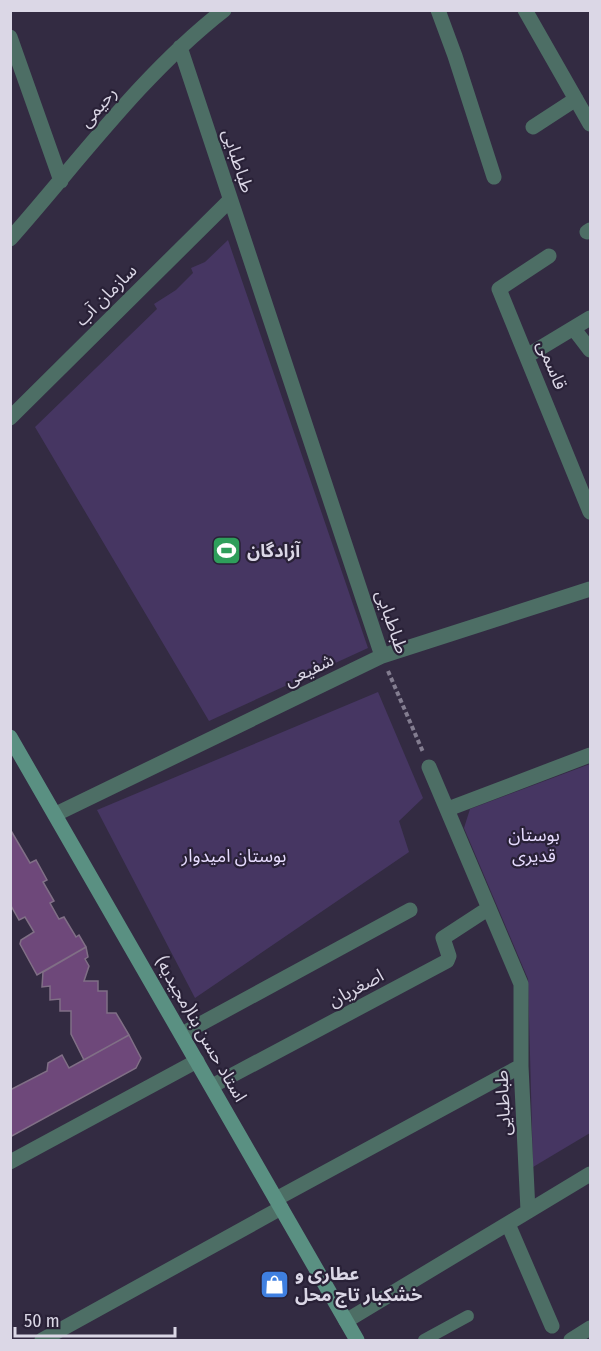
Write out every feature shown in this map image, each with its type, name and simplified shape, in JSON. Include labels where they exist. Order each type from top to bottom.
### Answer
[{"type":"main road","name":"استاد حسن بنا(مجیدیه)","points":[[10,737],[357,1341]]},
{"type":"street","name":"رحیمی","points":[[10,238],[130,100],[180,47],[224,10]]},
{"type":"street","points":[[438,10],[494,177]]},
{"type":"street","points":[[525,10],[591,124]]},
{"type":"street","points":[[12,46],[61,181]]},
{"type":"street","name":"طباطبایی","points":[[180,47],[382,656]]},
{"type":"street","points":[[533,127],[576,99]]},
{"type":"street","name":"سازمان آب","points":[[10,418],[230,200]]},
{"type":"street","name":"قاسمی","points":[[549,255],[498,289],[591,512]]},
{"type":"street","points":[[527,356],[591,318]]},
{"type":"street","points":[[574,329],[591,350]]},
{"type":"street","name":"شفیعی","points":[[56,814],[382,656],[591,588]]},
{"type":"street","points":[[447,809],[591,755]]},
{"type":"street","name":"طباطبایی","points":[[429,766],[521,984],[521,1066],[528,1211]]},
{"type":"street","name":"اصغریان","points":[[212,1086],[447,961],[449,956],[443,938],[489,908]]},
{"type":"street","points":[[182,1034],[410,910]]},
{"type":"street","points":[[10,1162],[197,1061]]},
{"type":"street","points":[[42,1341],[278,1203],[521,1066]]},
{"type":"street","points":[[346,1321],[591,1174]]},
{"type":"street","points":[[508,1224],[552,1326]]},
{"type":"street","points":[[571,1341],[591,1328]]},
{"type":"lane","points":[[424,1341],[468,1316]]},
{"type":"path","name":"طباطبایی","points":[[382,656],[429,766]]},
{"type":"green space","name":"آزادگان","points":[[228,240],[368,648],[209,721],[35,427],[157,309],[154,304],[176,290],[193,273],[191,268],[205,262]]},
{"type":"green space","name":"بوستان امیدوار","points":[[378,692],[423,798],[399,821],[409,852],[195,998],[97,810]]},
{"type":"green space","name":"بوستان قدیری","points":[[590,764],[590,1133],[533,1167],[528,979],[464,828],[470,809]]},
{"type":"building","points":[[10,829],[30,863],[36,860],[47,880],[43,882],[54,901],[50,903],[59,919],[64,917],[76,937],[79,935],[86,947],[37,975],[20,944],[21,940],[34,932],[25,917],[19,920],[10,904]]},
{"type":"building","points":[[86,947],[88,957],[85,959],[89,966],[84,981],[98,981],[98,991],[107,991],[107,1013],[116,1013],[129,1035],[84,1060],[71,1034],[71,1011],[60,1011],[60,999],[50,1000],[50,986],[42,987],[43,972]]},
{"type":"building","points":[[129,1035],[141,1058],[136,1068],[10,1137],[10,1090],[47,1071],[48,1063],[62,1055],[69,1068]]},
{"type":"place","name":"آزادگان","points":[[226,551]]},
{"type":"place","name":"عطاری و خشکبار تاج محل","points":[[274,1284]]}]
